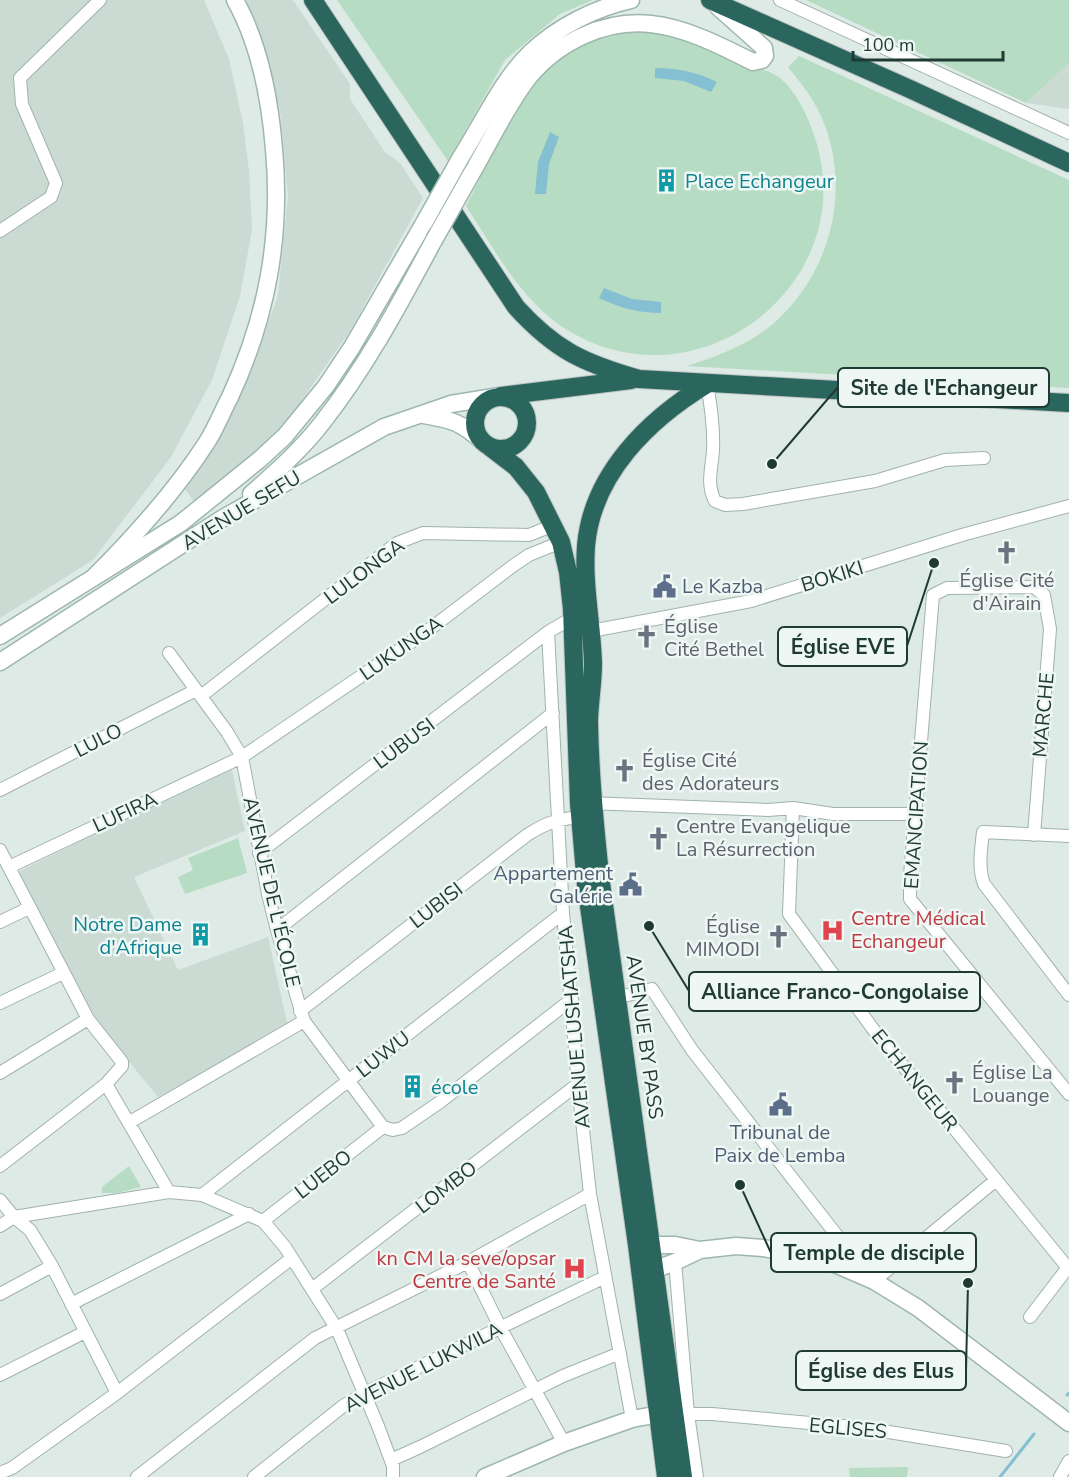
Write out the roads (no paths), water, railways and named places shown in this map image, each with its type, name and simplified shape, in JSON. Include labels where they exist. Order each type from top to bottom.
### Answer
[{"type":"highway","points":[[313,0],[505,292],[522,314],[544,336],[579,357],[599,368],[639,379]]},
{"type":"highway","points":[[709,0],[1069,163]]},
{"type":"highway","points":[[567,387],[580,381],[586,372],[579,357]]},
{"type":"highway","points":[[500,396],[514,399],[520,404],[528,420],[523,438],[516,444],[499,449],[487,444],[476,428],[477,412],[488,401],[500,396],[639,379],[1069,403]]},
{"type":"highway","name":"AVENUE BY PASS","points":[[684,1477],[647,1273],[616,998],[584,808],[593,665],[585,575],[588,530],[596,504],[613,471],[635,440],[681,400],[707,384]]},
{"type":"highway","name":"AVENUE BY PASS","points":[[487,444],[516,467],[536,492],[558,534],[568,572],[584,808],[586,885],[644,1244]]},
{"type":"highway","name":"AVENUE BY PASS","points":[[666,1477],[674,1413]]},
{"type":"main road","points":[[93,578],[136,535],[208,440],[243,368],[264,303],[275,244],[278,188],[271,115],[259,62],[235,0]]},
{"type":"main road","points":[[0,636],[181,523],[285,436],[326,386],[352,347],[461,157],[514,72],[552,34],[578,19],[632,0]]},
{"type":"main road","points":[[224,518],[283,464],[321,425],[381,338],[510,107],[529,78],[549,56],[583,36],[626,24],[653,24],[707,40],[753,62],[762,60],[766,53],[764,48],[709,0]]},
{"type":"main road","name":"AVENUE SEFU","points":[[0,662],[224,518],[384,427],[451,404],[500,396]]},
{"type":"main road","points":[[420,414],[447,419],[465,426],[487,444]]},
{"type":"main road","points":[[44,609],[55,627]]},
{"type":"main road","points":[[644,1244],[675,1245],[700,1250],[736,1246],[763,1248],[804,1255],[837,1265],[874,1281],[918,1308],[1069,1423]]},
{"type":"main road","points":[[647,1273],[700,1250]]},
{"type":"main road","points":[[485,1477],[564,1443],[632,1419],[674,1413]]},
{"type":"street","points":[[0,231],[51,197],[56,183],[22,104],[20,78],[100,0]]},
{"type":"street","points":[[780,0],[1069,133]]},
{"type":"street","points":[[707,384],[712,417],[713,450],[709,489],[715,501],[725,505],[847,487],[945,460],[984,458]]},
{"type":"street","name":"BOKIKI","points":[[591,631],[751,601],[962,535],[1069,506]]},
{"type":"street","name":"LULONGA","points":[[199,693],[397,543],[410,536],[423,532],[558,534]]},
{"type":"street","name":"LUKUNGA","points":[[242,758],[426,632],[558,534]]},
{"type":"street","name":"EMANCIPATION","points":[[1044,595],[1034,587],[971,586],[947,588],[933,595],[910,899],[1069,1094]]},
{"type":"street","name":"MARCHE","points":[[1034,835],[1050,629],[1044,595]]},
{"type":"street","name":"LUBUSI","points":[[259,853],[548,632],[572,618]]},
{"type":"street","name":"AVENUE LUSHATSHA","points":[[548,632],[563,913],[578,1084],[590,1194],[632,1419]]},
{"type":"street","name":"AVENUE DE L'ÉCOLE","points":[[169,653],[227,732],[242,758],[259,853],[277,930],[302,1016],[383,1127]]},
{"type":"street","name":"LULO","points":[[0,790],[199,693]]},
{"type":"street","points":[[277,930],[553,713]]},
{"type":"street","name":"LUFIRA","points":[[9,867],[242,758]]},
{"type":"street","points":[[584,808],[768,810],[793,808],[833,814],[916,814]]},
{"type":"street","name":"LUBISI","points":[[130,1122],[302,1016],[527,835],[544,824],[584,808]]},
{"type":"street","name":"ECHANGEUR","points":[[793,808],[789,914],[873,1029],[1068,1267]]},
{"type":"street","points":[[1069,836],[983,832],[981,849],[984,884],[1069,995]]},
{"type":"street","points":[[0,850],[88,1019],[122,1062],[121,1070],[106,1084],[0,1166]]},
{"type":"street","points":[[0,922],[29,908]]},
{"type":"street","name":"LUWU","points":[[202,1195],[563,913]]},
{"type":"street","points":[[0,1003],[63,973]]},
{"type":"street","points":[[616,998],[652,989],[692,1050],[842,1242],[851,1256],[856,1274]]},
{"type":"street","points":[[383,1127],[393,1130],[402,1128],[440,1102],[572,999]]},
{"type":"street","points":[[0,1073],[88,1019]]},
{"type":"street","points":[[106,1084],[169,1192]]},
{"type":"street","name":"LOMBO","points":[[312,1289],[578,1084]]},
{"type":"street","name":"LUEBO","points":[[262,1221],[383,1127]]},
{"type":"street","points":[[874,1281],[996,1180]]},
{"type":"street","points":[[0,1226],[14,1218],[169,1192],[202,1195],[262,1221],[292,1258],[337,1329],[365,1393],[392,1468],[402,1477]]},
{"type":"street","points":[[137,1477],[324,1332],[337,1329],[468,1262],[590,1194]]},
{"type":"street","points":[[0,1200],[14,1218],[30,1230],[52,1266],[117,1393]]},
{"type":"street","points":[[71,1304],[249,1214]]},
{"type":"street","points":[[0,1473],[12,1468],[117,1393],[292,1258]]},
{"type":"street","points":[[468,1262],[500,1327],[564,1443]]},
{"type":"street","points":[[675,1262],[674,1413],[698,1477]]},
{"type":"street","points":[[0,1294],[52,1266]]},
{"type":"street","points":[[1030,1317],[1068,1267]]},
{"type":"street","name":"AVENUE LUKWILA","points":[[254,1477],[343,1406],[365,1393],[605,1277]]},
{"type":"street","points":[[0,1375],[84,1332]]},
{"type":"street","points":[[392,1468],[420,1447],[535,1390],[620,1353]]},
{"type":"street","name":"EGLISES","points":[[674,1413],[712,1414],[864,1428],[1006,1451]]},
{"type":"street","points":[[1059,1477],[1069,1461]]},
{"type":"water","points":[[655,68],[687,71],[717,82],[711,92],[684,81],[655,78]]},
{"type":"water","points":[[550,132],[559,137],[549,164],[546,194],[535,194],[538,162]]},
{"type":"water","points":[[604,288],[632,299],[661,302],[661,313],[637,311],[607,302],[599,298]]},
{"type":"waterway","points":[[1000,1477],[1034,1434]]},
{"type":"place","name":"Place Echangeur","points":[[667,181]]},
{"type":"place","name":"Site de l'Echangeur","points":[[772,464]]},
{"type":"place","name":"Église Cité d'Airain","points":[[1007,553]]},
{"type":"place","name":"Église EVE","points":[[934,563]]},
{"type":"place","name":"Le Kazba","points":[[664,586]]},
{"type":"place","name":"Église Cité Bethel","points":[[646,637]]},
{"type":"place","name":"Église Cité des Adorateurs","points":[[624,771]]},
{"type":"place","name":"Centre Evangelique La Résurrection","points":[[658,838]]},
{"type":"place","name":"Appartement Galérie","points":[[631,884]]},
{"type":"place","name":"Alliance Franco-Congolaise","points":[[649,926]]},
{"type":"place","name":"Centre Médical Echangeur","points":[[833,930]]},
{"type":"place","name":"Notre Dame d'Afrique","points":[[200,935]]},
{"type":"place","name":"Église MIMODI","points":[[778,937]]},
{"type":"place","name":"Église La Louange","points":[[954,1083]]},
{"type":"place","name":"école","points":[[413,1087]]},
{"type":"place","name":"Tribunal de Paix de Lemba","points":[[780,1105]]},
{"type":"place","name":"Temple de disciple","points":[[740,1185]]},
{"type":"place","name":"kn CM la seve/opsar Centre de Santé","points":[[574,1269]]},
{"type":"place","name":"Église des Elus","points":[[968,1283]]}]
